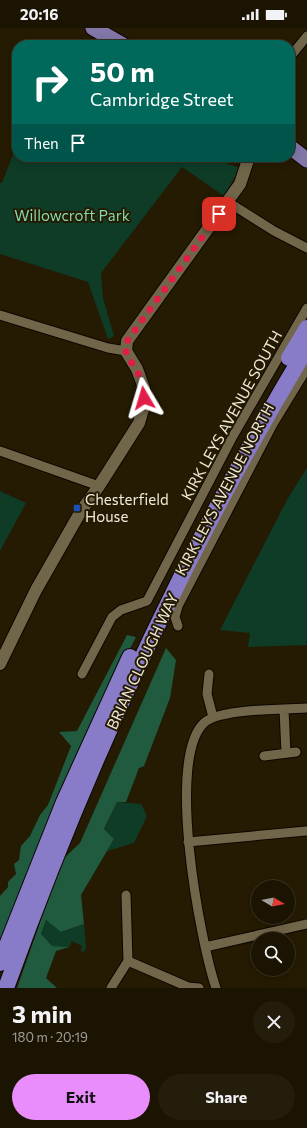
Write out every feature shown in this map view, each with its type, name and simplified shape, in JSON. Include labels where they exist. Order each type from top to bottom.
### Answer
[{"type":"highway","name":"BRIAN CLOUGH WAY","points":[[0,963],[64,802],[120,677],[224,471],[307,328]]},
{"type":"highway","name":"BRIAN CLOUGH WAY","points":[[6,988],[54,859],[133,677],[240,463],[307,348]]},
{"type":"main road","points":[[94,28],[114,40]]},
{"type":"main road","points":[[295,151],[307,160]]},
{"type":"street","points":[[295,51],[307,36]]},
{"type":"street","points":[[0,664],[36,590],[81,511],[99,486],[139,423],[143,410],[144,393],[142,380],[126,351],[127,341],[228,202],[244,177],[248,162]]},
{"type":"street","points":[[228,202],[274,231],[307,248]]},
{"type":"street","name":"KIRK LEYS AVENUE SOUTH","points":[[82,674],[112,617],[126,608],[147,601],[233,436],[307,308]]},
{"type":"street","points":[[0,315],[108,348],[126,351]]},
{"type":"street","name":"KIRK LEYS AVENUE NORTH","points":[[178,626],[175,617],[178,606],[273,424],[307,368]]},
{"type":"street","points":[[4,452],[99,486]]},
{"type":"street","points":[[209,674],[207,694],[213,718]]},
{"type":"street","points":[[128,961],[188,987],[200,988],[215,985],[205,947],[192,880],[188,842],[190,754],[199,729],[205,722],[213,718],[237,712],[307,708]]},
{"type":"street","points":[[284,709],[286,753]]},
{"type":"street","points":[[264,756],[296,752]]},
{"type":"street","points":[[188,842],[306,832]]},
{"type":"street","points":[[111,988],[128,961],[126,895]]},
{"type":"street","points":[[205,947],[307,924]]},
{"type":"green space","name":"Willowcroft Park","points":[[12,157],[12,162],[223,162],[240,168],[224,196],[182,167],[101,273],[103,298],[114,336],[108,339],[88,282],[0,254],[0,183],[2,183]]},
{"type":"green space","points":[[307,468],[307,645],[248,647],[250,633],[220,630],[288,498]]},
{"type":"green space","points":[[0,491],[26,503],[0,551]]},
{"type":"green space","points":[[127,635],[136,637],[82,742],[85,744],[36,856],[22,883],[25,888],[0,952],[0,896],[8,887],[8,882],[16,874],[14,864],[19,860],[21,846],[30,836],[40,815],[48,805],[71,746],[59,732],[77,731]]},
{"type":"green space","points":[[166,648],[176,660],[170,698],[144,766],[139,768],[126,802],[117,802],[104,829],[114,839],[81,895],[84,924],[61,932],[46,920],[41,934],[52,946],[69,947],[56,951],[46,978],[57,988],[17,988],[62,860],[80,843]]},
{"type":"green space","points":[[117,802],[141,804],[147,816],[134,843],[107,851],[114,839],[104,830]]},
{"type":"green space","points":[[46,920],[62,932],[84,924],[86,947],[84,952],[81,951],[82,946],[72,941],[69,947],[52,946],[41,935]]},
{"type":"place","name":"Chesterfield House","points":[[77,508]]},
{"type":"route","points":[[144,398],[142,380],[125,349],[125,344],[219,214]]}]
